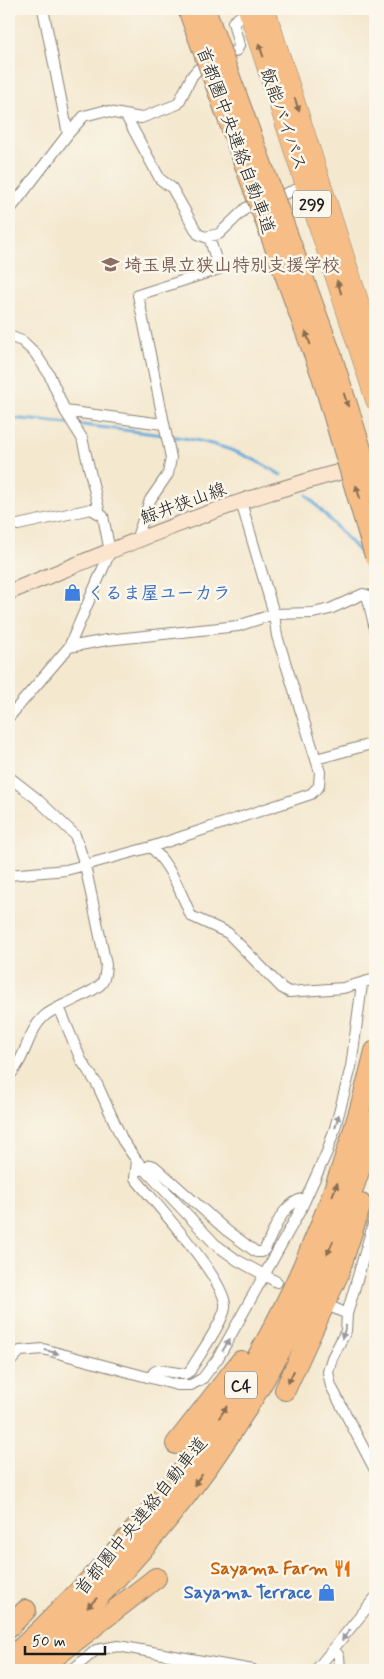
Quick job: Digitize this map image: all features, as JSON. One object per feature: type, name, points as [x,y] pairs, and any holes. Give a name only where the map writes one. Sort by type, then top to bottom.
[{"type":"highway","name":"首都圏中央連絡自動車道","points":[[188,9],[322,376],[375,556]]},
{"type":"highway","name":"首都圏中央連絡自動車道","points":[[205,9],[331,354],[375,493]]},
{"type":"highway","name":"飯能バイパス","points":[[248,9],[375,400]]},
{"type":"highway","name":"飯能バイパス","points":[[266,9],[375,350]]},
{"type":"highway","name":"首都圏中央連絡自動車道","points":[[9,1660],[59,1613],[97,1573],[160,1498],[199,1446],[244,1380],[297,1278],[324,1215],[354,1130],[375,1051]]},
{"type":"highway","name":"首都圏中央連絡自動車道","points":[[20,1670],[79,1617],[143,1548],[206,1470],[235,1428],[260,1389],[313,1286],[355,1184],[375,1120]]},
{"type":"highway","points":[[286,1390],[338,1275],[363,1200],[375,1152]]},
{"type":"highway","points":[[176,1444],[225,1383],[255,1340],[324,1215]]},
{"type":"highway","points":[[38,1670],[156,1578]]},
{"type":"highway","points":[[9,1627],[26,1610]]},
{"type":"main road","name":"鯨井狭山線","points":[[9,592],[136,540],[241,502],[340,472],[375,466]]},
{"type":"street","points":[[43,9],[68,134]]},
{"type":"street","points":[[9,211],[84,116],[103,111],[142,118],[178,104],[192,76],[198,69],[237,50],[239,45],[232,22],[248,9]]},
{"type":"street","points":[[126,116],[160,179],[172,188],[198,234],[209,237],[218,234],[246,208],[306,186]]},
{"type":"street","points":[[136,540],[144,514],[170,467],[171,458],[138,295],[220,269],[209,237]]},
{"type":"street","points":[[9,336],[22,341],[36,353],[49,374],[65,412],[86,446],[100,514],[106,526],[110,552],[69,647],[9,717]]},
{"type":"street","points":[[65,412],[165,432]]},
{"type":"street","points":[[9,875],[66,870],[151,847],[311,794],[319,786],[320,772],[277,636],[274,614],[241,502]]},
{"type":"street","points":[[18,525],[78,510],[91,509],[100,514]]},
{"type":"street","points":[[69,647],[108,640],[238,626],[274,614],[313,613],[330,610],[363,594],[367,595],[370,603],[375,629]]},
{"type":"street","points":[[316,759],[375,742]]},
{"type":"street","points":[[9,776],[36,798],[75,835],[85,865],[106,965],[102,984],[59,1006],[36,1025],[20,1063],[9,1076]]},
{"type":"street","points":[[151,847],[165,861],[175,878],[191,916],[228,933],[282,988],[289,992],[343,988],[375,979]]},
{"type":"street","points":[[9,1363],[20,1352],[43,1349],[177,1385],[191,1385],[203,1378],[234,1331],[306,1198],[327,1152],[349,1076],[362,984]]},
{"type":"street","points":[[59,1006],[81,1060],[97,1084],[123,1141],[140,1166],[215,1244],[263,1276],[277,1282]]},
{"type":"street","points":[[140,1166],[154,1166],[226,1230],[256,1252],[262,1252],[265,1249],[286,1208],[296,1200],[306,1198]]},
{"type":"street","points":[[140,1166],[135,1178],[208,1268],[226,1299],[224,1313],[190,1371],[185,1374],[158,1370],[154,1372],[151,1378]]},
{"type":"street","points":[[375,1218],[347,1314],[346,1331],[332,1358],[328,1372],[331,1386],[375,1470]]},
{"type":"street","points":[[334,1308],[347,1314]]},
{"type":"street","points":[[316,1670],[375,1598]]},
{"type":"street","points":[[72,1670],[96,1650],[118,1646],[253,1670]]},
{"type":"street","points":[[334,1650],[339,1656],[340,1670]]},
{"type":"waterway","points":[[9,418],[69,423]]},
{"type":"waterway","points":[[75,424],[163,435]]},
{"type":"waterway","points":[[169,436],[213,444],[241,454],[281,475]]},
{"type":"waterway","points":[[307,495],[363,556],[375,605]]},
{"type":"place","name":"埼玉県立狭山特別支援学校","points":[[110,265]]},
{"type":"place","name":"くるま屋ユーカラ","points":[[73,593]]},
{"type":"place","name":"Sayama Farm","points":[[342,1568]]},
{"type":"place","name":"Sayama Terrace","points":[[326,1592]]}]
